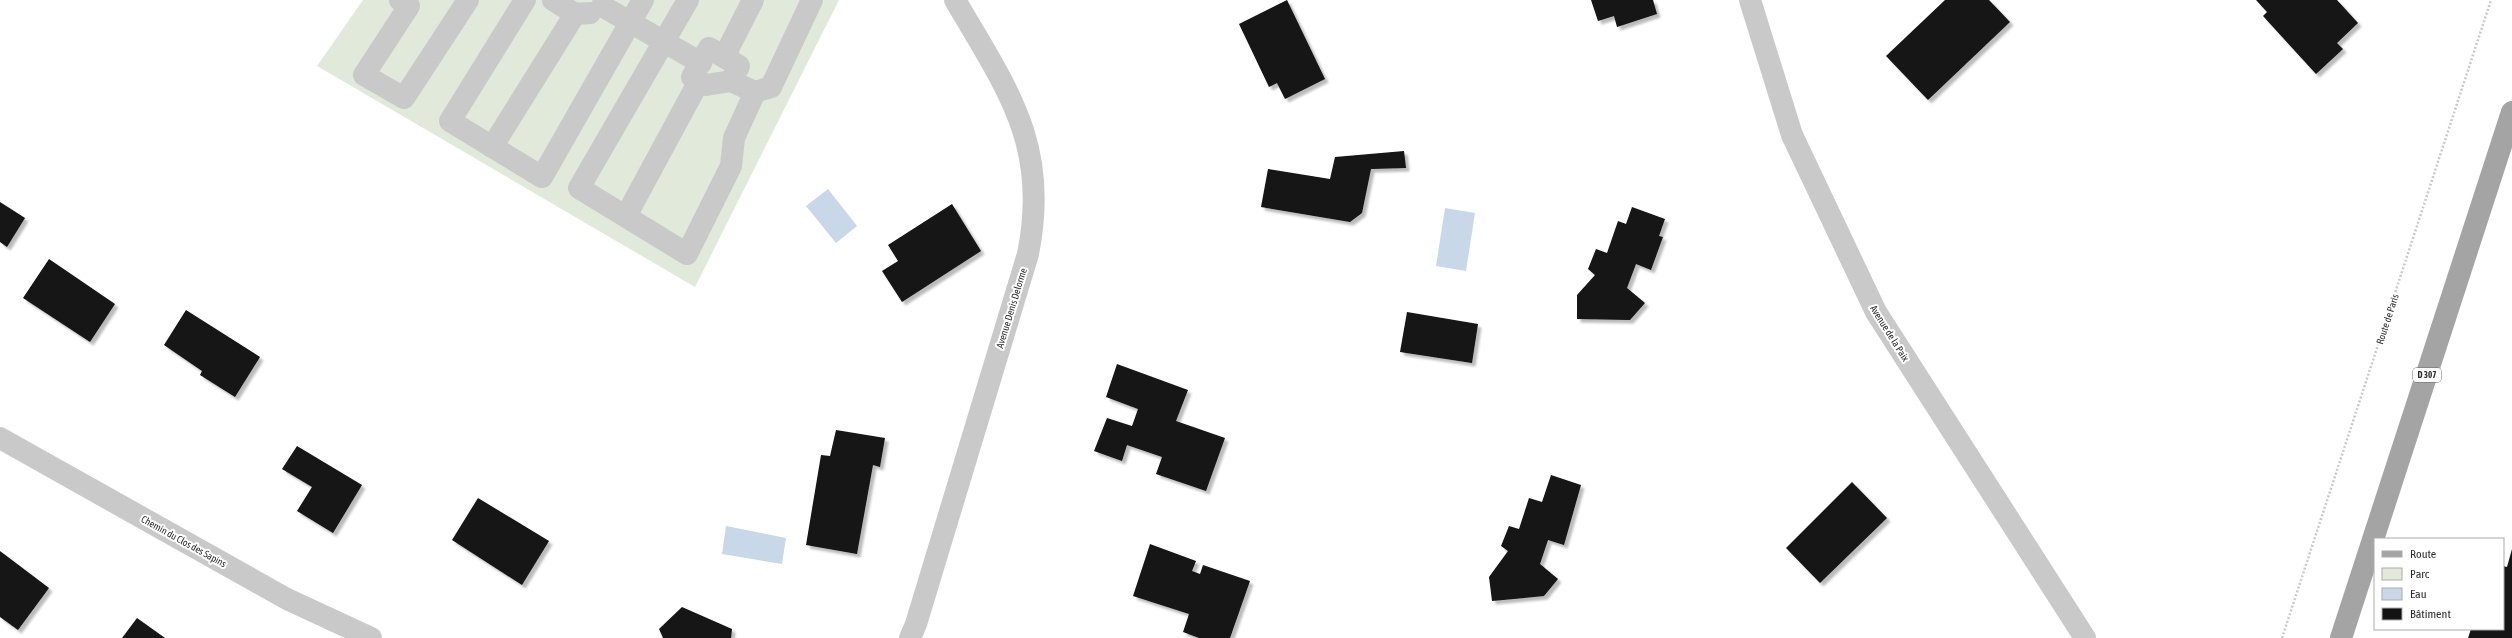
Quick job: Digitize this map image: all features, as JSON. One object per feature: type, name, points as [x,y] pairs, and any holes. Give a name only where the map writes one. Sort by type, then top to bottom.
[{"type":"main road","name":"D 307","points":[[2341,638],[2512,112]]},
{"type":"street","points":[[407,2],[364,75],[404,98],[468,0]]},
{"type":"street","points":[[525,0],[450,121],[542,177],[642,0]]},
{"type":"street","points":[[553,0],[575,14],[599,12],[604,3],[630,22],[664,41],[700,72],[706,85],[731,81],[755,92],[771,88],[812,0]]},
{"type":"street","points":[[688,0],[579,188],[687,254],[731,166],[734,138],[755,92]]},
{"type":"street","points":[[724,57],[753,0]]},
{"type":"street","name":"Avenue Denis Delorme","points":[[914,633],[1028,254],[1035,204],[1028,142],[1016,109],[955,0]]},
{"type":"street","name":"Avenue de la Paix","points":[[1750,0],[1792,135],[1876,312],[2085,638]]},
{"type":"street","points":[[492,147],[575,14]]},
{"type":"street","points":[[626,216],[700,72],[709,48],[739,66],[731,81]]},
{"type":"street","name":"Chemin du Clos des Sapins","points":[[0,438],[287,599],[371,638]]},
{"type":"path","name":"Route de Paris","points":[[2282,638],[2491,0]]},
{"type":"green space","points":[[363,0],[839,0],[695,287],[317,66]]},
{"type":"water","points":[[828,189],[857,226],[836,243],[806,206]]},
{"type":"water","points":[[1445,208],[1475,213],[1466,271],[1436,266]]},
{"type":"water","points":[[726,526],[786,538],[782,564],[722,554]]},
{"type":"building","points":[[1287,0],[1325,79],[1285,99],[1277,83],[1269,87],[1239,24]]},
{"type":"building","points":[[1591,0],[1653,0],[1657,14],[1617,27],[1614,16],[1598,21]]},
{"type":"building","points":[[1945,0],[1989,0],[2010,22],[1928,100],[1886,56]]},
{"type":"building","points":[[2256,0],[2337,0],[2358,23],[2337,43],[2343,49],[2316,74],[2263,16],[2267,12]]},
{"type":"building","points":[[1404,151],[1406,168],[1371,169],[1362,213],[1350,222],[1261,207],[1268,169],[1330,179],[1335,157]]},
{"type":"building","points":[[0,202],[25,218],[7,247],[0,242]]},
{"type":"building","points":[[952,204],[981,251],[902,302],[882,271],[898,261],[888,245]]},
{"type":"building","points":[[1632,207],[1665,219],[1659,236],[1663,237],[1651,270],[1636,264],[1627,288],[1645,303],[1630,320],[1577,319],[1577,295],[1595,275],[1588,269],[1596,249],[1607,253],[1618,221],[1626,224]]},
{"type":"building","points":[[49,259],[115,304],[90,342],[23,298]]},
{"type":"building","points":[[186,310],[260,357],[235,397],[200,375],[202,371],[164,345]]},
{"type":"building","points":[[1407,312],[1478,324],[1472,363],[1400,352]]},
{"type":"building","points":[[1117,364],[1188,390],[1176,421],[1225,438],[1206,491],[1156,474],[1162,457],[1127,445],[1122,461],[1094,451],[1107,418],[1132,426],[1138,409],[1106,397]]},
{"type":"building","points":[[836,430],[885,438],[880,467],[873,465],[857,554],[806,545],[821,455],[830,456]]},
{"type":"building","points":[[297,446],[362,485],[333,533],[297,511],[312,487],[282,469]]},
{"type":"building","points":[[1551,475],[1581,485],[1564,545],[1548,540],[1540,564],[1558,579],[1544,596],[1492,601],[1489,577],[1508,551],[1501,546],[1509,526],[1519,529],[1529,498],[1542,502]]},
{"type":"building","points":[[1852,482],[1887,518],[1820,583],[1786,548]]},
{"type":"building","points":[[478,498],[549,541],[522,585],[452,540]]},
{"type":"building","points":[[1150,544],[1196,561],[1192,571],[1200,574],[1203,565],[1250,581],[1230,638],[1199,638],[1183,632],[1189,614],[1133,596]]},
{"type":"building","points":[[2512,549],[2512,638],[2468,638],[2471,630],[2504,630],[2504,566],[2507,567]]},
{"type":"building","points":[[0,551],[49,588],[18,630],[0,617]]},
{"type":"building","points":[[682,607],[732,629],[731,638],[663,638],[659,629]]},
{"type":"building","points":[[137,618],[165,638],[122,638]]}]
